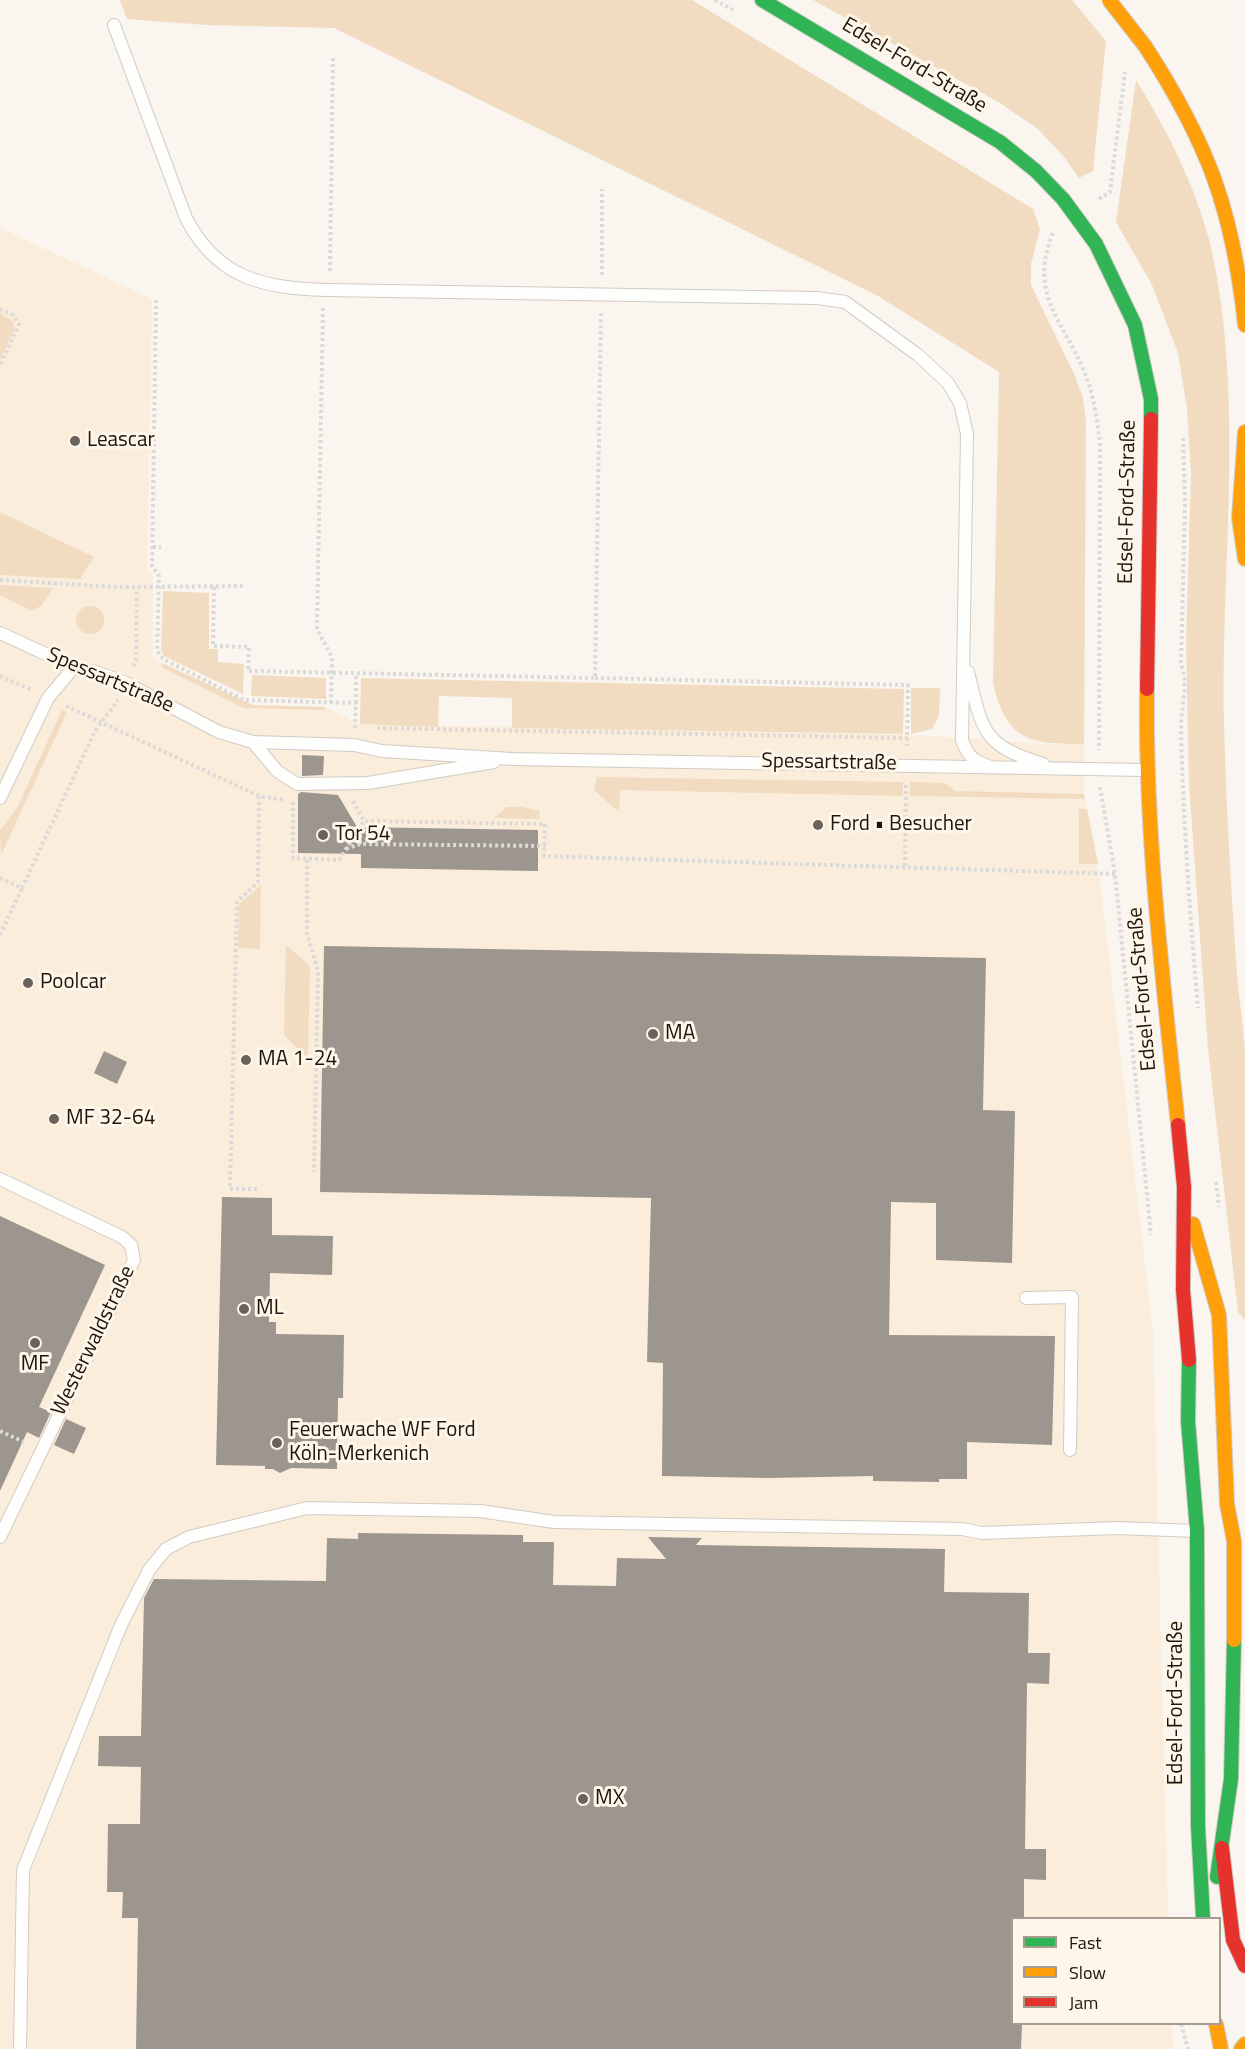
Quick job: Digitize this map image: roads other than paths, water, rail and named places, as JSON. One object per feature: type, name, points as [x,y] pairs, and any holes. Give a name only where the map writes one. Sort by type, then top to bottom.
[{"type":"main road","name":"Edsel-Ford-Straße","points":[[762,0],[1000,142],[1036,171],[1075,214],[1096,244],[1135,325],[1151,399],[1146,770],[1159,944],[1184,1187],[1183,1290],[1189,1352],[1188,1421],[1197,1531],[1198,1826],[1203,1917]]},
{"type":"main road","points":[[1109,0],[1145,46],[1174,90],[1206,154],[1226,207],[1239,265],[1245,325]]},
{"type":"main road","points":[[1245,432],[1239,518],[1245,559]]},
{"type":"main road","name":"Edsel-Ford-Straße","points":[[1184,1187],[1213,1288],[1232,1429],[1227,1504],[1234,1541],[1234,1735],[1222,1848],[1210,1917]]},
{"type":"main road","points":[[1222,1349],[1234,1381]]},
{"type":"main road","name":"Edsel-Ford-Straße","points":[[1189,1352],[1205,1407],[1232,1429]]},
{"type":"main road","name":"Edsel-Ford-Straße","points":[[1194,1488],[1200,1464],[1209,1449],[1232,1429]]},
{"type":"main road","name":"Edsel-Ford-Straße","points":[[1234,1541],[1242,1509]]},
{"type":"main road","points":[[1222,1848],[1233,1940],[1245,1966]]},
{"type":"main road","points":[[1216,2025],[1221,2049]]},
{"type":"main road","points":[[1241,2049],[1245,2044]]},
{"type":"lane","points":[[114,25],[195,237],[217,260],[232,271],[255,282],[287,288],[327,290],[817,298],[845,302],[886,330],[948,383],[960,403],[967,434],[962,740],[967,754],[976,762],[991,767]]},
{"type":"lane","name":"Spessartstraße","points":[[0,633],[74,667],[126,683],[219,732],[254,742],[354,745],[382,751],[512,759],[907,764],[1146,770]]},
{"type":"lane","points":[[964,654],[981,720],[990,738],[1009,753],[1057,768]]},
{"type":"lane","points":[[0,798],[48,698],[74,667]]},
{"type":"lane","points":[[254,742],[277,771],[297,784],[368,783],[512,759]]},
{"type":"lane","name":"Westerwaldstraße","points":[[0,1179],[122,1237],[131,1245],[134,1260],[0,1537]]},
{"type":"lane","points":[[1026,1298],[1072,1297],[1070,1450]]},
{"type":"lane","points":[[20,2049],[23,1870],[121,1625],[149,1570],[166,1549],[189,1537],[306,1508],[480,1511],[554,1522],[962,1529],[981,1533],[1117,1528],[1197,1531]]},
{"type":"place","name":"Leascar","points":[[75,441]]},
{"type":"place","name":"Ford • Besucher","points":[[818,825]]},
{"type":"place","name":"Tor 54","points":[[323,835]]},
{"type":"place","name":"Poolcar","points":[[28,983]]},
{"type":"place","name":"MA","points":[[653,1034]]},
{"type":"place","name":"MA 1-24","points":[[246,1060]]},
{"type":"place","name":"MF 32-64","points":[[54,1119]]},
{"type":"place","name":"ML","points":[[244,1309]]},
{"type":"place","name":"MF","points":[[35,1343]]},
{"type":"place","name":"Feuerwache WF Ford Köln-Merkenich","points":[[277,1443]]},
{"type":"place","name":"MX","points":[[583,1799]]}]
